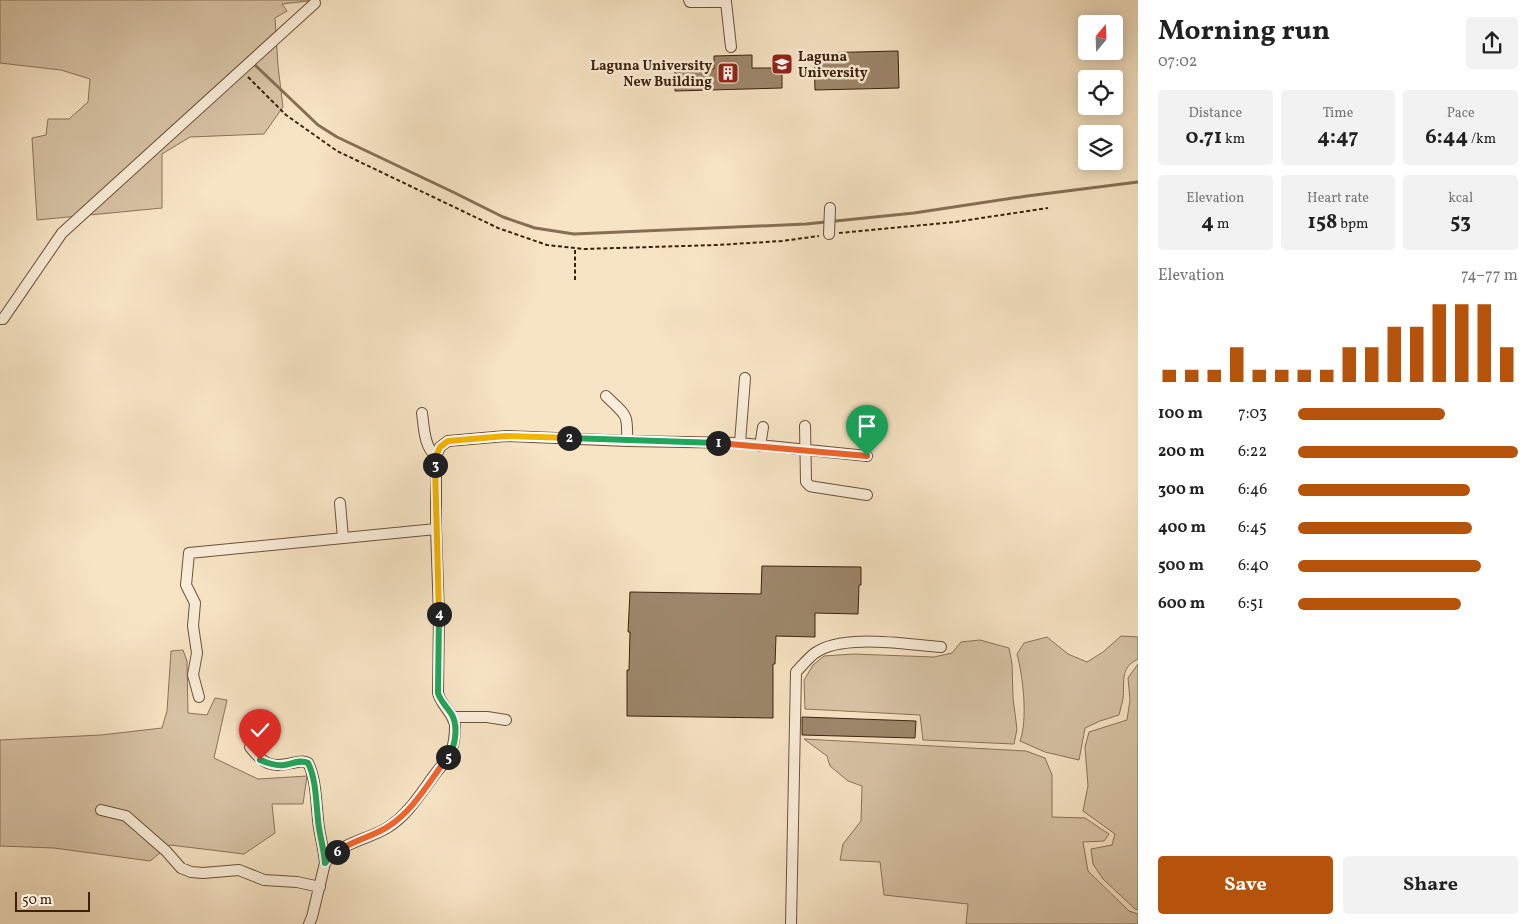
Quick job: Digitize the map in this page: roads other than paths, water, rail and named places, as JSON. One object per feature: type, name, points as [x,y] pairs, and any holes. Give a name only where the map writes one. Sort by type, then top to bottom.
[{"type":"street","points":[[689,0],[690,2],[726,2],[731,47]]},
{"type":"street","points":[[1,320],[62,233],[315,3]]},
{"type":"street","points":[[740,443],[745,378]]},
{"type":"street","points":[[606,396],[626,416],[628,421],[627,441]]},
{"type":"street","points":[[422,413],[426,440],[432,453],[436,456]]},
{"type":"street","points":[[805,426],[806,482],[810,486],[867,495]]},
{"type":"street","points":[[760,446],[763,427]]},
{"type":"street","points":[[325,863],[344,847],[370,837],[400,819],[450,754],[455,726],[453,717],[440,700],[438,693],[440,615],[436,529],[436,456],[440,447],[448,441],[506,436],[740,443],[867,456]]},
{"type":"street","points":[[340,503],[343,538]]},
{"type":"street","points":[[199,697],[193,675],[197,653],[193,626],[195,603],[186,585],[187,557],[189,553],[436,529]]},
{"type":"street","points":[[791,924],[796,672],[816,652],[838,644],[858,641],[941,647]]},
{"type":"street","points":[[453,717],[487,717],[506,720]]},
{"type":"street","points":[[250,747],[260,760],[266,763],[284,765],[304,761],[308,763],[316,794],[319,830],[324,847],[325,863],[309,924]]},
{"type":"street","points":[[101,810],[126,816],[166,851],[180,868],[191,872],[239,870],[264,880],[296,882],[320,887]]},
{"type":"waterway","points":[[255,65],[318,125],[337,137],[503,217],[535,228],[574,234],[806,224],[914,213],[1138,182]]},
{"type":"place","name":"Laguna University","points":[[782,64]]},
{"type":"place","name":"Laguna University New Building","points":[[728,73]]}]
